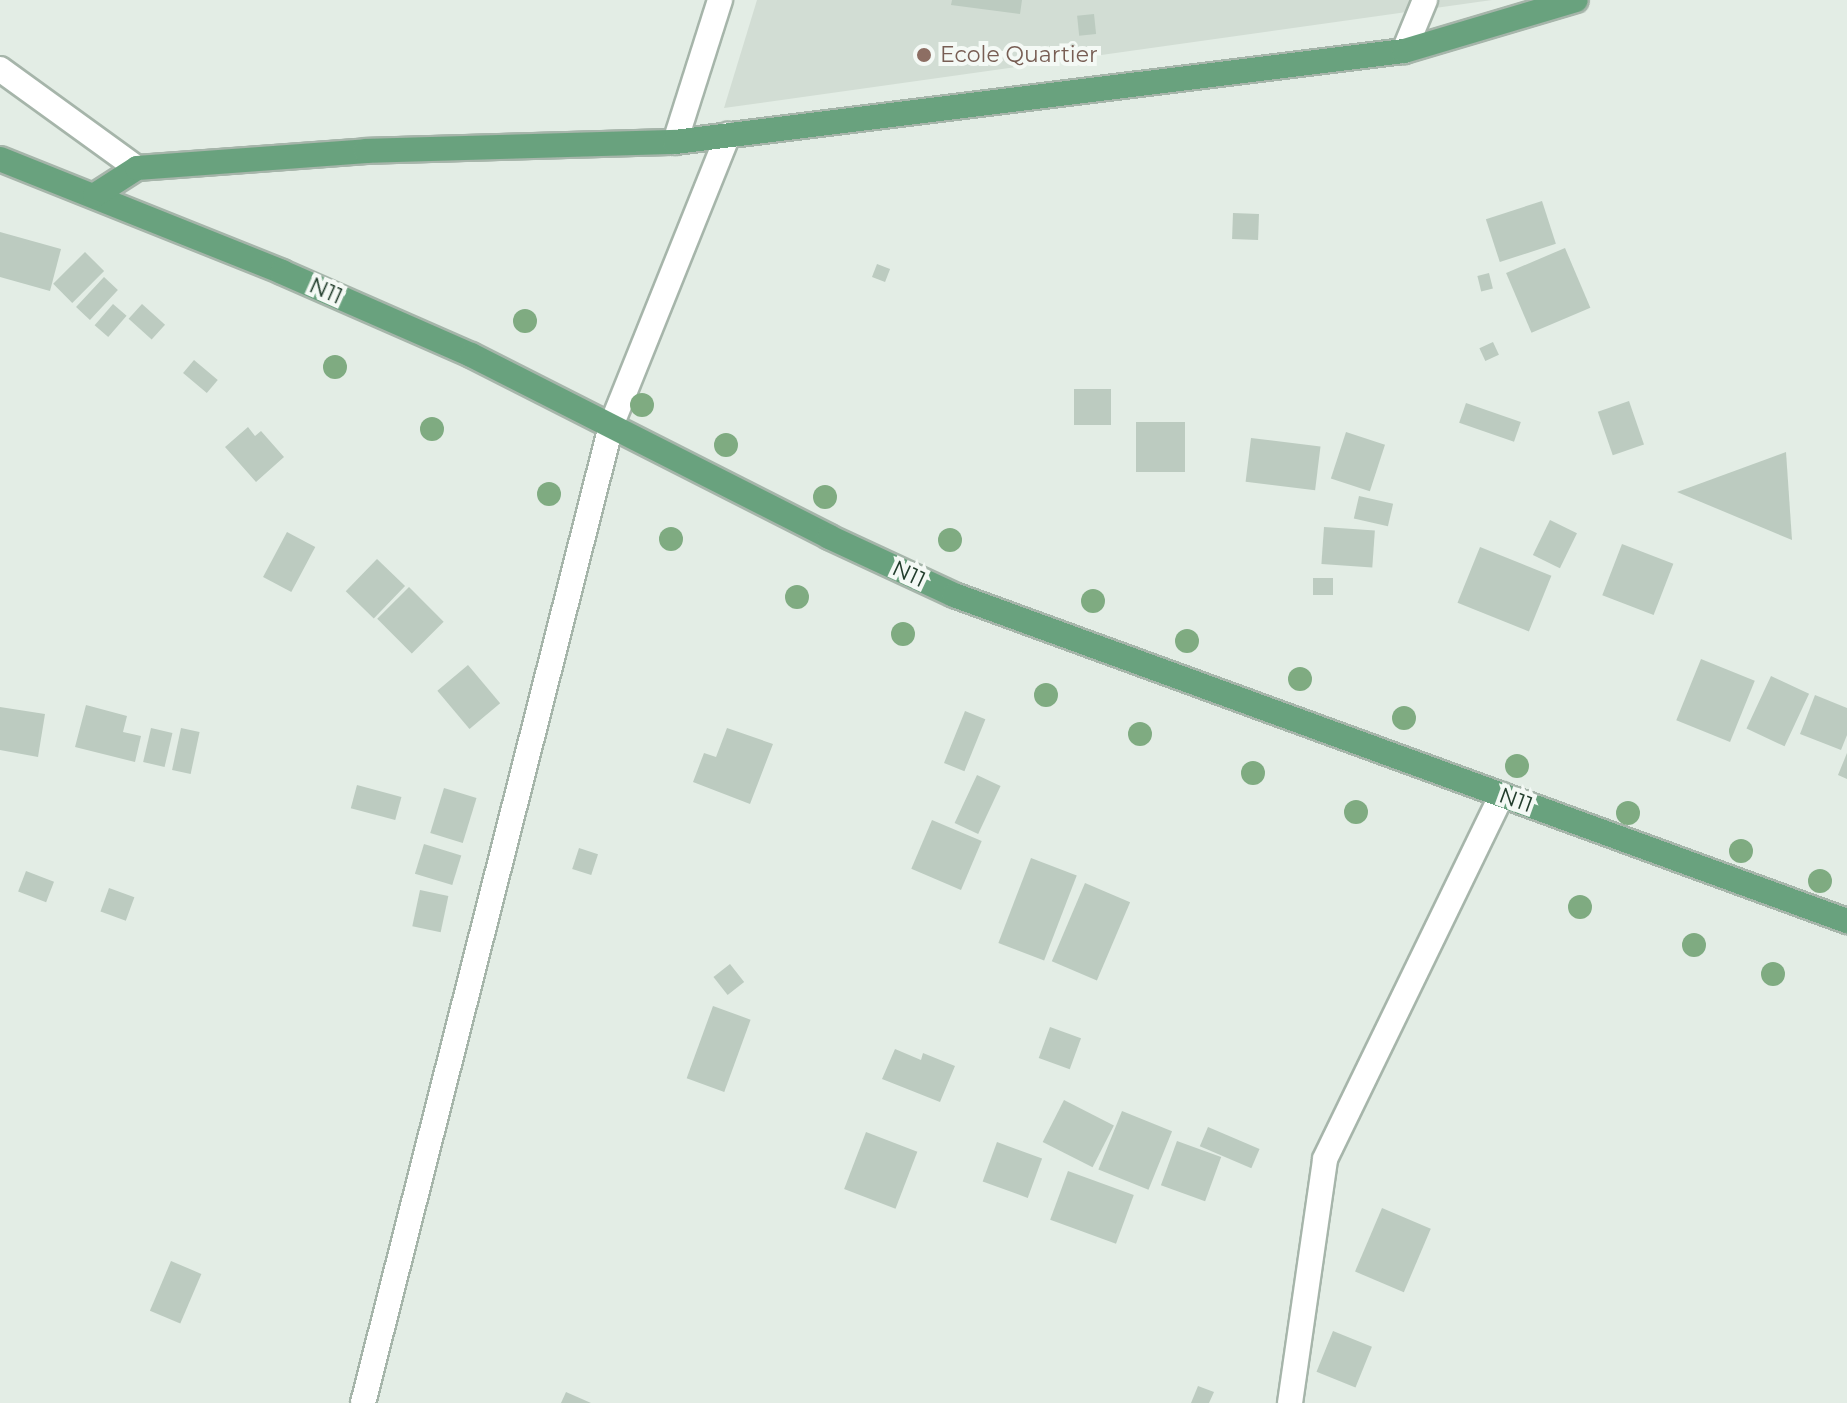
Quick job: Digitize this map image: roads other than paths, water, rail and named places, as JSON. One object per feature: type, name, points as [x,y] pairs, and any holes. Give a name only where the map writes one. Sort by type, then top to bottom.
[{"type":"main road","points":[[95,195],[137,168],[366,151],[675,142],[1404,51],[1576,0]]},
{"type":"main road","name":"N11","points":[[0,159],[282,272],[471,355],[829,537],[954,595],[1847,921]]},
{"type":"street","points":[[675,142],[720,0]]},
{"type":"street","points":[[1404,51],[1425,0]]},
{"type":"street","points":[[0,69],[137,168]]},
{"type":"street","points":[[363,1403],[611,426],[728,135]]},
{"type":"street","points":[[1290,1403],[1325,1159],[1502,795]]},
{"type":"place","name":"Ecole Quartier","points":[[924,55]]}]
